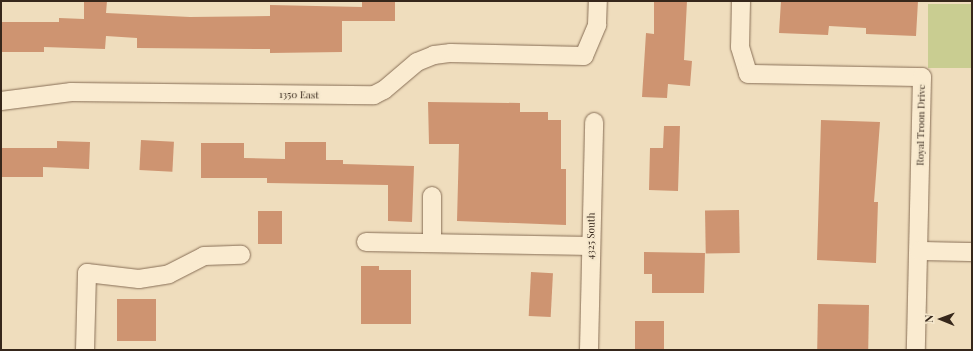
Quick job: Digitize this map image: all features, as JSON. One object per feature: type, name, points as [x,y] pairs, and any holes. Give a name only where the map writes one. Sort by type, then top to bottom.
[{"type":"street","name":"1350 East","points":[[1,101],[71,92],[122,91],[361,96],[374,95],[384,90],[417,62],[434,55],[450,53],[584,56],[597,25],[598,1]]},
{"type":"street","name":"Royal Troon Drive","points":[[741,1],[740,47],[748,74],[922,77],[916,350]]},
{"type":"street","name":"4325 South","points":[[589,350],[594,122]]},
{"type":"street","points":[[432,196],[432,243]]},
{"type":"street","points":[[366,242],[591,246]]},
{"type":"street","points":[[919,251],[972,252]]},
{"type":"street","points":[[85,350],[87,273],[139,279],[169,274],[204,256],[241,255]]},
{"type":"green space","points":[[928,4],[972,4],[972,68],[928,68]]},
{"type":"building","points":[[84,1],[107,1],[106,13],[190,17],[270,16],[270,5],[362,7],[362,1],[395,1],[395,21],[342,21],[342,52],[270,53],[270,49],[137,48],[137,38],[106,36],[105,49],[44,47],[44,52],[1,52],[1,22],[59,22],[59,18],[84,19]]},
{"type":"building","points":[[654,1],[687,1],[684,60],[692,61],[690,86],[668,84],[667,98],[642,97],[646,33],[654,34]]},
{"type":"building","points":[[781,1],[918,1],[916,36],[866,34],[866,28],[829,26],[828,35],[779,33]]},
{"type":"building","points":[[428,102],[520,103],[520,112],[548,112],[548,120],[561,120],[561,169],[566,169],[566,225],[457,221],[459,144],[429,144]]},
{"type":"building","points":[[821,120],[880,122],[874,202],[878,202],[876,263],[817,260]]},
{"type":"building","points":[[664,126],[680,126],[678,191],[649,190],[650,148],[663,148]]},
{"type":"building","points":[[141,140],[174,142],[172,172],[139,170]]},
{"type":"building","points":[[57,141],[90,142],[89,169],[43,167],[43,177],[1,177],[1,148],[57,148]]},
{"type":"building","points":[[285,142],[326,142],[326,160],[343,160],[343,164],[414,166],[412,222],[388,221],[388,185],[267,183],[267,178],[201,178],[201,143],[244,143],[244,158],[285,159]]},
{"type":"building","points":[[739,210],[740,253],[706,254],[705,211]]},
{"type":"building","points":[[258,211],[282,211],[282,244],[258,244]]},
{"type":"building","points":[[644,252],[705,253],[704,293],[652,293],[652,274],[644,274]]},
{"type":"building","points":[[361,266],[379,266],[379,270],[411,270],[411,324],[361,324]]},
{"type":"building","points":[[531,272],[553,273],[551,317],[529,316]]},
{"type":"building","points":[[117,299],[156,299],[156,341],[117,341]]},
{"type":"building","points":[[818,304],[869,305],[868,350],[817,350]]},
{"type":"building","points":[[635,321],[664,321],[664,350],[635,350]]}]
